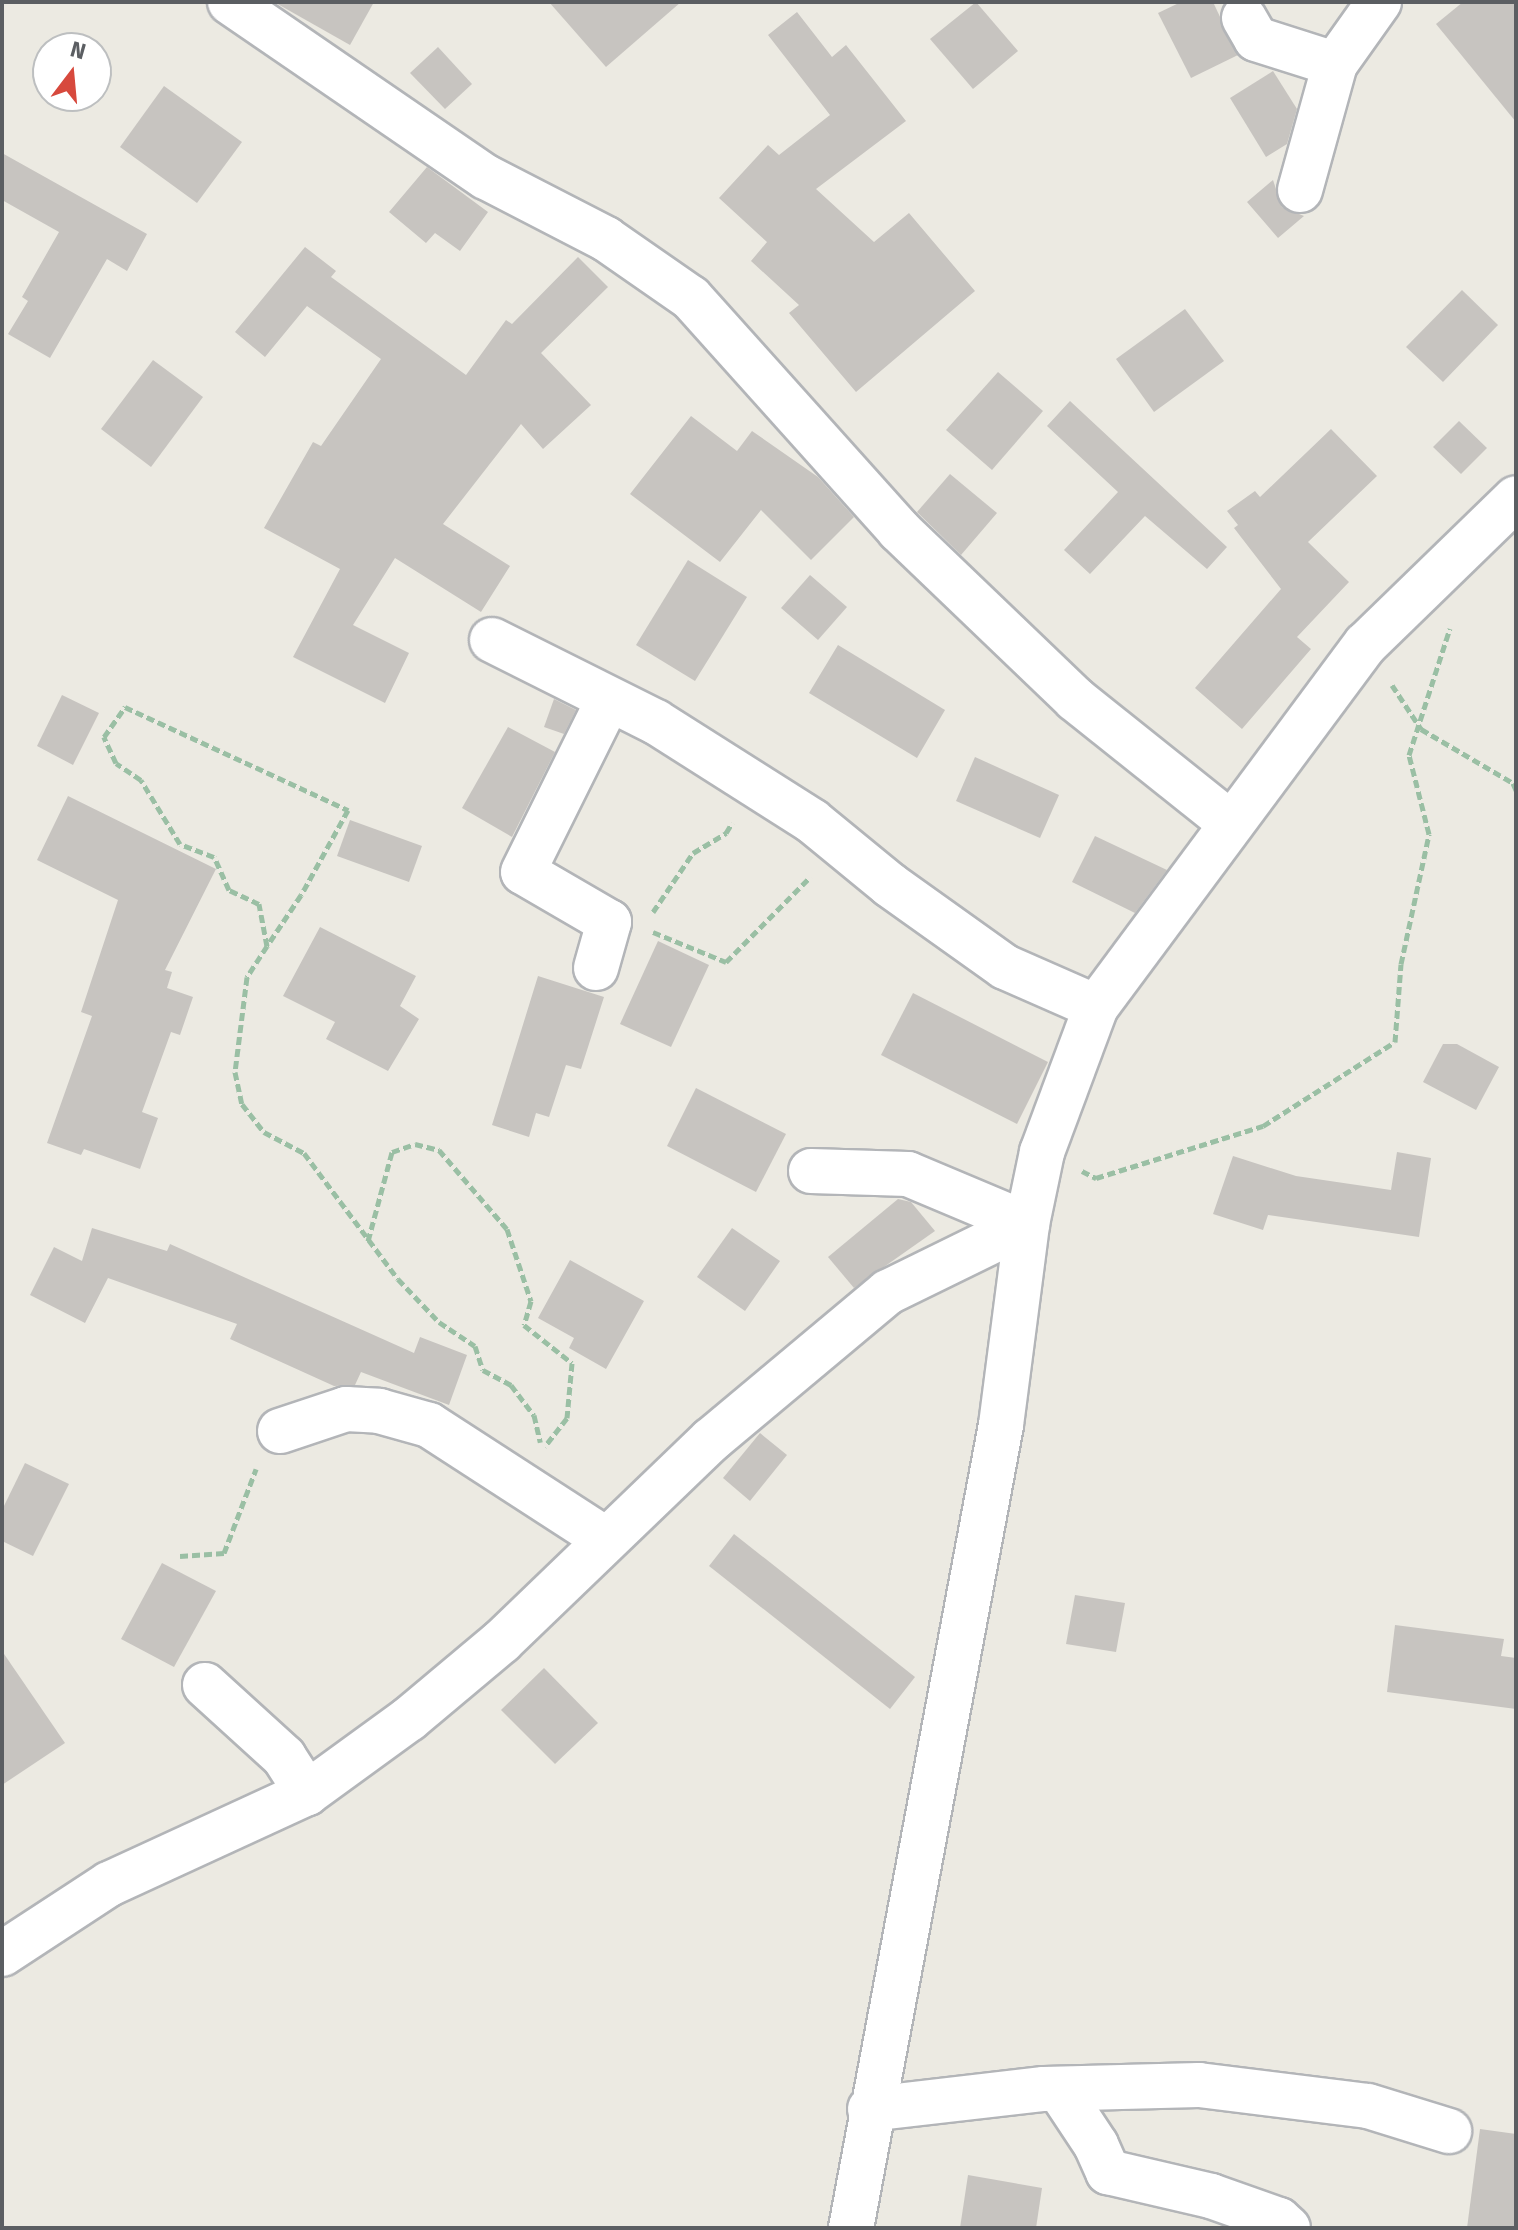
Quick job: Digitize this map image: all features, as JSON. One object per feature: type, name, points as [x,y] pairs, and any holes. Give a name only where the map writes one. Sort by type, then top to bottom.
[{"type":"street","points":[[1300,190],[1335,64],[1379,2]]},
{"type":"street","points":[[248,8],[486,177],[606,239],[691,298],[899,530],[1075,699],[1229,822]]},
{"type":"street","points":[[1244,18],[1256,39],[1335,64]]},
{"type":"street","points":[[851,2228],[870,2109],[1001,1425],[1027,1224],[1042,1152],[1096,1007],[1229,822],[1366,644],[1516,498]]},
{"type":"street","points":[[492,640],[656,722],[755,784],[1005,967],[1096,1007]]},
{"type":"street","points":[[596,968],[609,922],[523,872],[609,699]]},
{"type":"street","points":[[811,1171],[908,1174],[1027,1224]]},
{"type":"street","points":[[2,1954],[109,1884],[307,1793],[409,1719],[502,1641],[604,1538],[888,1292],[1027,1224]]},
{"type":"street","points":[[280,1431],[346,1409],[379,1411],[429,1425],[604,1538]]},
{"type":"street","points":[[205,1685],[284,1757],[307,1793]]},
{"type":"street","points":[[870,2109],[1059,2089],[1199,2085],[1368,2106],[1449,2131]]},
{"type":"street","points":[[1059,2089],[1096,2145],[1108,2172],[1211,2196],[1288,2228]]},
{"type":"path","points":[[1042,1152],[1096,1178],[1111,1174],[1263,1126],[1395,1042],[1401,964],[1429,834],[1409,755],[1421,729],[1454,614]]},
{"type":"path","points":[[1366,644],[1421,729],[1513,783],[1516,790]]},
{"type":"path","points":[[267,946],[259,904],[229,890],[214,857],[180,844],[141,780],[116,763],[104,737],[125,707],[348,810],[267,946],[247,977],[235,1072],[242,1104],[264,1132],[304,1153],[368,1241],[439,1322],[475,1346],[483,1370],[511,1385],[534,1415],[543,1458]]},
{"type":"path","points":[[650,917],[693,853],[726,833],[755,784]]},
{"type":"path","points":[[646,930],[726,962],[818,869],[853,855]]},
{"type":"path","points":[[368,1241],[392,1152],[415,1144],[439,1150],[507,1229],[531,1301],[524,1325],[572,1363],[567,1418],[541,1451]]},
{"type":"path","points":[[180,1556],[224,1553],[258,1461],[280,1431]]},
{"type":"building","points":[[274,2],[374,2],[350,45]]},
{"type":"building","points":[[549,2],[681,2],[606,67]]},
{"type":"building","points":[[976,2],[1018,51],[973,89],[930,39]]},
{"type":"building","points":[[1181,2],[1213,2],[1238,55],[1191,78],[1158,13]]},
{"type":"building","points":[[1463,2],[1516,2],[1516,122],[1436,24]]},
{"type":"building","points":[[797,12],[832,57],[846,45],[906,121],[816,189],[874,242],[909,213],[975,291],[856,392],[789,313],[799,305],[751,261],[767,242],[719,198],[768,145],[779,155],[830,115],[768,35]]},
{"type":"building","points":[[438,47],[472,84],[445,109],[410,73]]},
{"type":"building","points":[[1273,71],[1297,109],[1287,144],[1266,157],[1230,98]]},
{"type":"building","points":[[164,86],[242,142],[197,203],[120,147]]},
{"type":"building","points":[[2,153],[147,234],[127,271],[107,259],[50,358],[8,334],[28,301],[22,297],[59,232],[2,200]]},
{"type":"building","points":[[427,167],[488,212],[460,251],[435,233],[426,243],[389,212]]},
{"type":"building","points":[[1273,180],[1282,207],[1304,216],[1278,238],[1247,202]]},
{"type":"building","points":[[305,247],[336,271],[331,277],[466,375],[506,320],[512,324],[578,257],[608,287],[541,353],[591,405],[543,449],[521,424],[443,524],[510,566],[481,612],[395,558],[353,625],[409,653],[385,703],[293,657],[340,569],[264,528],[313,442],[321,446],[381,359],[307,306],[265,357],[235,332]]},
{"type":"building","points":[[1462,290],[1498,325],[1443,382],[1406,347]]},
{"type":"building","points":[[1185,309],[1224,361],[1154,412],[1116,359]]},
{"type":"building","points":[[153,360],[203,397],[151,467],[101,429]]},
{"type":"building","points":[[998,372],[1043,411],[992,470],[946,430]]},
{"type":"building","points":[[1070,401],[1227,547],[1207,569],[1145,516],[1090,574],[1064,550],[1118,492],[1047,426]]},
{"type":"building","points":[[691,416],[737,451],[752,431],[818,477],[854,517],[811,560],[761,510],[720,562],[630,494]]},
{"type":"building","points":[[1459,421],[1487,448],[1461,474],[1433,447]]},
{"type":"building","points":[[1331,429],[1377,476],[1308,542],[1349,582],[1297,637],[1311,649],[1242,729],[1195,688],[1281,589],[1234,528],[1238,525],[1227,511],[1255,491],[1260,497]]},
{"type":"building","points":[[950,474],[997,513],[961,555],[917,512]]},
{"type":"building","points":[[688,560],[747,597],[695,681],[636,645]]},
{"type":"building","points":[[810,575],[847,607],[818,640],[781,608]]},
{"type":"building","points":[[838,645],[945,710],[917,758],[809,693]]},
{"type":"building","points":[[62,695],[99,713],[73,765],[37,746]]},
{"type":"building","points":[[554,699],[576,710],[564,734],[544,727]]},
{"type":"building","points":[[508,727],[555,752],[512,837],[462,808]]},
{"type":"building","points":[[975,757],[1059,795],[1040,838],[956,801]]},
{"type":"building","points":[[68,796],[216,869],[165,970],[172,972],[167,988],[193,997],[180,1035],[171,1032],[142,1112],[158,1118],[140,1169],[84,1149],[81,1155],[47,1143],[92,1016],[81,1012],[118,900],[37,860]]},
{"type":"building","points":[[350,820],[422,846],[409,882],[337,856]]},
{"type":"building","points":[[1095,836],[1167,870],[1135,913],[1072,882]]},
{"type":"building","points":[[320,927],[416,976],[400,1006],[419,1019],[388,1071],[326,1039],[335,1022],[283,996]]},
{"type":"building","points":[[658,941],[709,965],[671,1047],[620,1024]]},
{"type":"building","points":[[538,976],[604,997],[581,1069],[566,1065],[549,1117],[536,1113],[529,1137],[492,1125]]},
{"type":"building","points":[[913,993],[1048,1062],[1017,1124],[881,1055]]},
{"type":"building","points":[[1443,1044],[1457,1044],[1499,1067],[1476,1110],[1423,1082]]},
{"type":"building","points":[[696,1088],[786,1134],[756,1192],[667,1146]]},
{"type":"building","points":[[1397,1152],[1431,1158],[1419,1237],[1268,1215],[1263,1230],[1213,1214],[1233,1156],[1296,1176],[1391,1190]]},
{"type":"building","points":[[898,1199],[911,1202],[935,1231],[854,1288],[828,1257]]},
{"type":"building","points":[[92,1228],[167,1251],[170,1244],[414,1353],[420,1337],[467,1355],[449,1405],[361,1372],[355,1385],[334,1386],[230,1339],[237,1324],[108,1278],[85,1323],[30,1295],[54,1247],[82,1261]]},
{"type":"building","points":[[732,1228],[780,1261],[745,1311],[697,1277]]},
{"type":"building","points":[[570,1260],[644,1301],[606,1369],[569,1348],[574,1338],[538,1318]]},
{"type":"building","points":[[760,1433],[787,1455],[750,1501],[723,1478]]},
{"type":"building","points":[[25,1463],[69,1484],[33,1556],[2,1541],[2,1510]]},
{"type":"building","points":[[734,1534],[915,1677],[890,1709],[709,1566]]},
{"type":"building","points":[[162,1563],[216,1591],[174,1667],[121,1639]]},
{"type":"building","points":[[1075,1595],[1125,1603],[1116,1652],[1066,1644]]},
{"type":"building","points":[[1395,1625],[1504,1639],[1501,1656],[1516,1658],[1516,1709],[1387,1692]]},
{"type":"building","points":[[2,1651],[65,1743],[2,1785]]},
{"type":"building","points":[[544,1668],[598,1723],[555,1764],[501,1710]]},
{"type":"building","points":[[1480,2129],[1516,2134],[1516,2228],[1467,2228]]},
{"type":"building","points":[[968,2175],[1042,2188],[1036,2228],[960,2228]]}]
